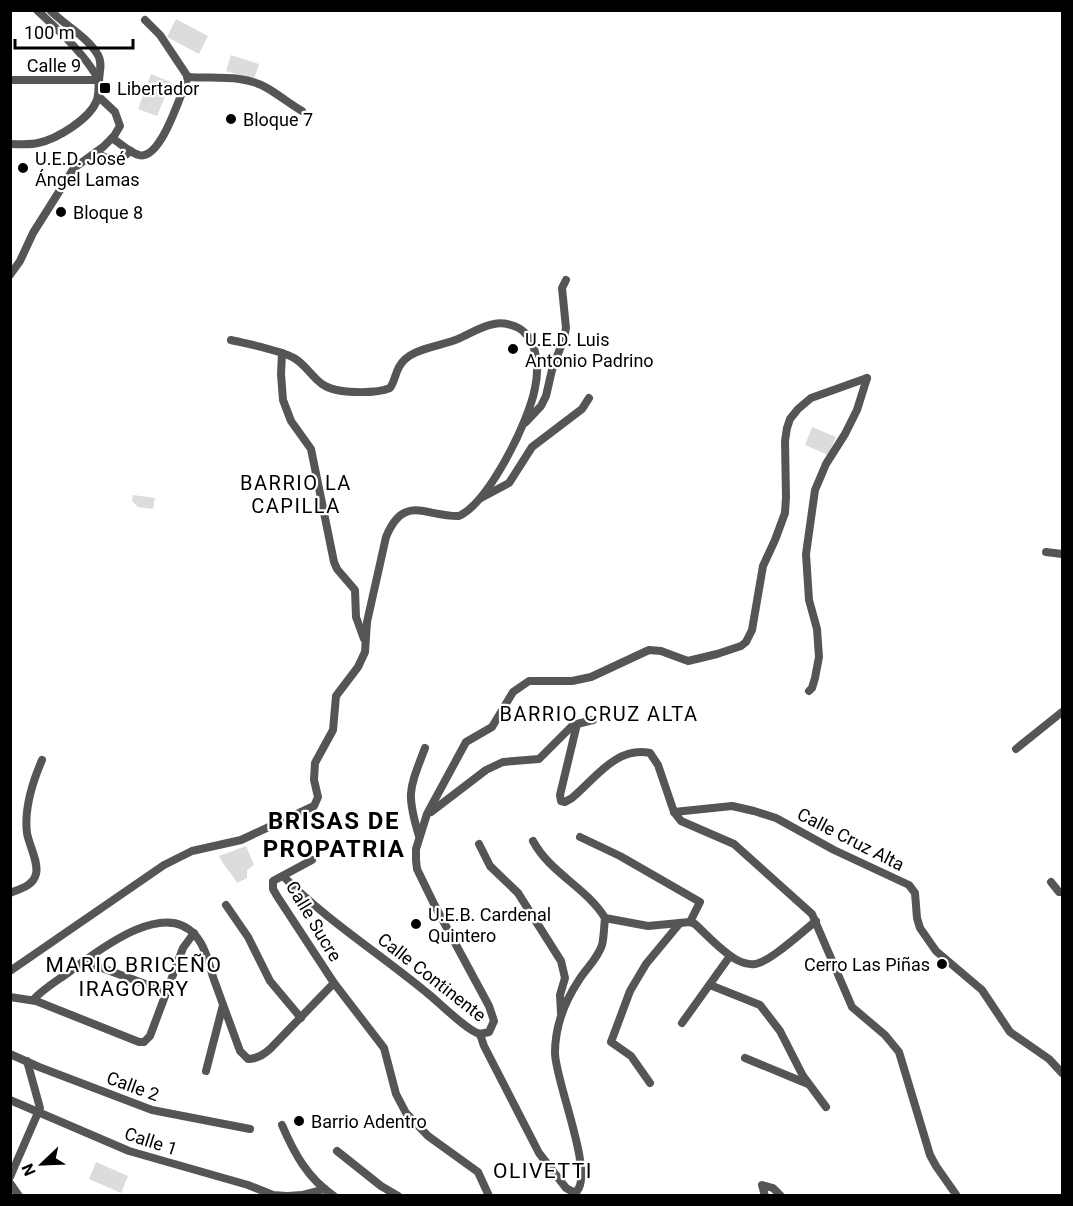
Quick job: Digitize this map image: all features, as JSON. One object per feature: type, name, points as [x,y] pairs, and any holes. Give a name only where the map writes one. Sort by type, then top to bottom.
[{"type":"street","points":[[37,10],[67,38],[90,64],[99,80]]},
{"type":"street","points":[[10,144],[35,144],[58,135],[91,111],[98,96],[101,64],[95,51],[50,10]]},
{"type":"street","points":[[145,20],[160,35],[188,76]]},
{"type":"street","points":[[188,76],[254,82],[266,87],[302,111]]},
{"type":"street","points":[[112,138],[138,155],[147,156],[153,152],[163,138],[188,76]]},
{"type":"street","name":"Calle 9","points":[[10,80],[99,80]]},
{"type":"street","points":[[10,275],[20,261],[33,233],[74,168],[112,138],[120,126],[120,121],[110,105],[98,96]]},
{"type":"street","points":[[96,152],[114,160],[131,151]]},
{"type":"street","points":[[523,425],[546,396],[552,370],[564,338],[566,328],[562,288],[566,280]]},
{"type":"street","points":[[10,971],[164,865],[192,851],[241,840],[314,806],[318,798],[314,780],[315,763],[333,730],[336,696],[362,661],[366,644],[367,622],[386,537],[394,521],[413,509],[459,516],[467,513],[481,498],[505,461],[530,410],[536,387],[535,350],[527,335],[520,328],[511,325],[492,324],[453,342],[406,357],[398,367],[390,388],[380,392],[336,390],[325,386],[298,360],[282,353],[231,339]]},
{"type":"street","points":[[282,353],[281,388],[285,406],[291,422],[311,449],[334,562],[355,590],[356,617],[366,644]]},
{"type":"street","name":"Calle Continente","points":[[283,876],[307,899],[411,979],[468,1028],[480,1034],[489,1032],[492,1027],[492,1016],[478,983],[417,869],[416,849],[419,836],[466,742],[492,727],[513,692],[529,681],[572,681],[591,677],[649,650],[661,651],[688,661],[737,648],[746,642],[752,630],[763,566],[785,513],[785,441],[790,419],[798,408],[811,398],[867,378],[857,410],[826,464],[815,490],[806,554],[809,600],[817,629],[819,657],[812,688],[809,690]]},
{"type":"street","points":[[481,498],[509,483],[532,447],[582,409],[589,398]]},
{"type":"street","points":[[1046,552],[1062,554]]},
{"type":"street","points":[[1016,749],[1062,711]]},
{"type":"street","points":[[428,814],[495,765],[503,762],[539,759],[566,731],[578,724],[593,720]]},
{"type":"street","points":[[578,724],[560,795],[561,801],[565,802],[572,798],[614,760],[630,753],[650,753],[654,757],[674,812],[687,826],[724,838],[747,854],[762,871],[806,907],[816,921],[852,1007],[885,1035],[899,1052],[930,1155],[957,1196]]},
{"type":"street","points":[[419,836],[410,796],[425,748]]},
{"type":"street","points":[[10,893],[29,885],[37,872],[29,846],[27,820],[42,759]]},
{"type":"street","name":"Calle Cruz Alta","points":[[674,812],[732,806],[765,814],[909,885],[915,893],[920,928],[936,951],[982,990],[1010,1032],[1049,1059],[1062,1073]]},
{"type":"street","points":[[580,837],[620,856],[700,902],[690,922]]},
{"type":"street","points":[[480,1034],[539,1153],[566,1188],[573,1192],[577,1191],[582,1184],[578,1152],[555,1055],[561,1015],[578,981],[602,946],[605,918],[598,907],[546,860],[533,841]]},
{"type":"street","points":[[479,844],[490,866],[518,893],[561,961],[565,978],[560,995],[561,1015]]},
{"type":"street","name":"Calle Sucre","points":[[312,860],[273,881],[273,890],[334,983]]},
{"type":"street","points":[[1051,882],[1059,892],[1062,892]]},
{"type":"street","points":[[226,905],[248,937],[270,981],[301,1017]]},
{"type":"street","points":[[605,918],[648,926],[690,922],[730,956],[745,964],[758,964],[771,957],[816,921]]},
{"type":"street","points":[[650,1083],[631,1056],[611,1042],[630,991],[645,964],[680,923]]},
{"type":"street","points":[[33,1000],[45,988],[116,938],[147,927],[172,924],[181,926],[194,933],[203,948],[240,1051],[248,1059],[262,1055],[334,983],[384,1048],[396,1094],[406,1113],[428,1136],[478,1172],[489,1196]]},
{"type":"street","points":[[10,997],[33,1000],[139,1042],[146,1041],[150,1036],[183,948],[194,933]]},
{"type":"street","points":[[682,1023],[730,956]]},
{"type":"street","points":[[83,961],[167,992]]},
{"type":"street","points":[[710,985],[760,1005],[780,1031],[803,1076],[826,1107]]},
{"type":"street","points":[[206,1071],[223,1005]]},
{"type":"street","name":"Calle 2","points":[[10,1054],[152,1110],[250,1129]]},
{"type":"street","points":[[745,1058],[809,1085]]},
{"type":"street","points":[[10,1177],[39,1112],[36,1089],[27,1061]]},
{"type":"street","name":"Calle 1","points":[[10,1100],[129,1151],[265,1194],[302,1195],[325,1189]]},
{"type":"street","points":[[282,1125],[306,1170],[334,1196]]},
{"type":"street","points":[[337,1151],[381,1186],[398,1196]]},
{"type":"street","points":[[10,1183],[19,1196]]},
{"type":"street","points":[[765,1196],[762,1185],[773,1188],[781,1196]]},
{"type":"shaded area","points":[[176,19],[208,36],[199,54],[167,37]]},
{"type":"shaded area","points":[[231,55],[259,64],[254,79],[226,71]]},
{"type":"shaded area","points":[[151,74],[171,82],[157,116],[138,109]]},
{"type":"shaded area","points":[[812,427],[836,437],[828,455],[805,445]]},
{"type":"shaded area","points":[[133,495],[155,498],[153,509],[138,507],[132,501]]},
{"type":"shaded area","points":[[246,846],[254,865],[247,870],[247,878],[237,883],[219,856]]},
{"type":"shaded area","points":[[96,1162],[128,1176],[121,1193],[89,1179]]},
{"type":"place","name":"Libertador","points":[[105,88]]},
{"type":"place","name":"Bloque 7","points":[[231,119]]},
{"type":"place","name":"U.E.D. José Ángel Lamas","points":[[23,168]]},
{"type":"place","name":"Bloque 8","points":[[61,212]]},
{"type":"place","name":"U.E.D. Luis Antonio Padrino","points":[[513,349]]},
{"type":"place","name":"U.E.B. Cardenal Quintero","points":[[416,924]]},
{"type":"place","name":"Cerro Las Piñas","points":[[942,964]]},
{"type":"place","name":"Barrio Adentro","points":[[299,1121]]},
{"type":"district","name":"BARRIO LA CAPILLA","points":[[296,494]]},
{"type":"district","name":"BARRIO CRUZ ALTA","points":[[599,714]]},
{"type":"district","name":"BRISAS DE PROPATRIA","points":[[334,835]]},
{"type":"district","name":"MARIO BRICEÑO IRAGORRY","points":[[134,977]]},
{"type":"district","name":"OLIVETTI","points":[[543,1171]]}]
